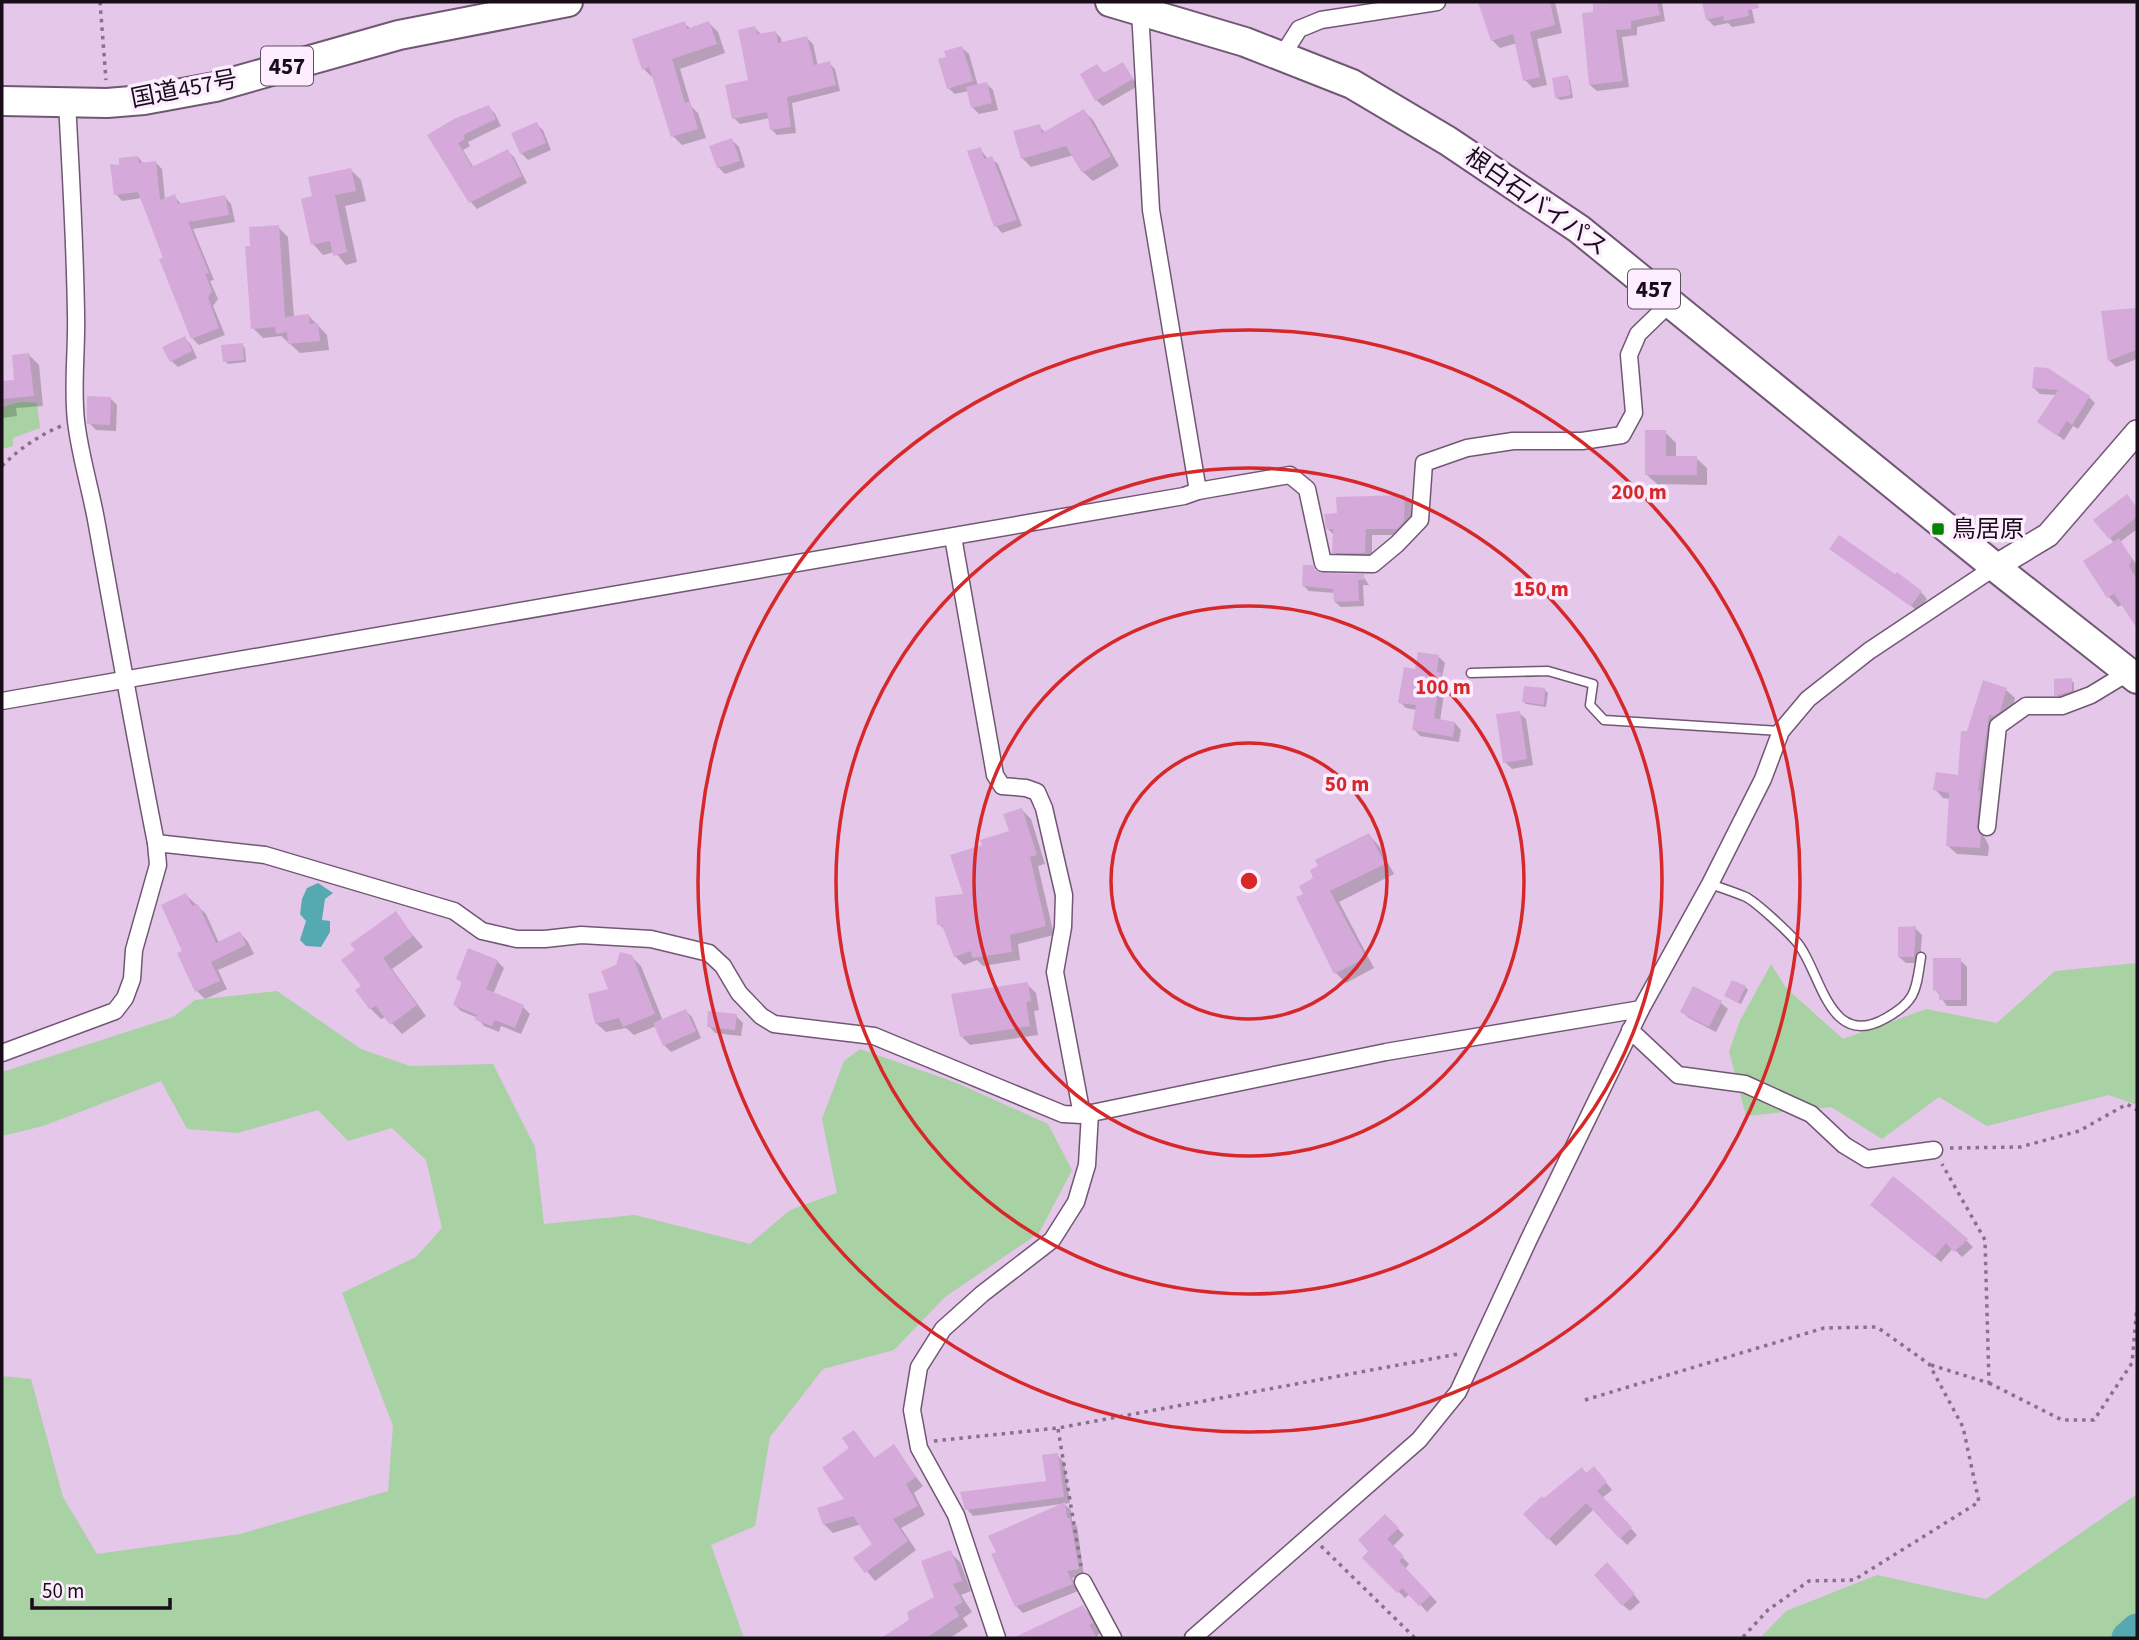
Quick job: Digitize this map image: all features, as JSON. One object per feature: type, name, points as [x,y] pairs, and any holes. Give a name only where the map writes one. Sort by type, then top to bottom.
[{"type":"highway","name":"国道457号","points":[[2,101],[107,103],[144,100],[215,87],[399,35],[568,2]]},
{"type":"highway","name":"根白石バイパス","points":[[1110,2],[1245,41],[1352,85],[1448,141],[1579,229],[2133,676]]},
{"type":"street","points":[[1282,57],[1299,29],[1321,20],[1437,2]]},
{"type":"street","points":[[1140,10],[1152,210],[1198,491]]},
{"type":"street","points":[[2,1053],[115,1011],[125,998],[132,979],[139,927],[158,864],[76,420],[74,394],[77,349],[67,103]]},
{"type":"street","points":[[2,701],[953,537],[1290,475],[1307,489],[1323,562],[1373,564],[1420,520],[1424,463],[1467,448],[1513,441],[1582,441],[1622,435],[1634,413],[1629,355],[1638,334],[1671,303]]},
{"type":"street","points":[[1194,1638],[1419,1440],[1458,1392],[1630,1030],[1710,884],[1763,779],[1781,731],[1808,699],[1869,651],[2048,535],[2137,432]]},
{"type":"street","points":[[953,537],[995,775],[1002,786],[1037,792],[1044,808],[1064,895],[1063,927],[1055,972],[1086,1114],[1087,1165],[1076,1202],[1052,1240],[982,1294],[943,1329],[919,1367],[912,1410],[919,1448],[956,1515],[997,1638]]},
{"type":"street","points":[[1987,827],[1998,726],[2026,706],[2062,706],[2133,676]]},
{"type":"street","points":[[156,843],[265,855],[454,911],[482,931],[517,939],[545,939],[581,934],[651,939],[709,953],[723,966],[739,993],[761,1016],[774,1024],[873,1036],[1063,1114],[1086,1114],[1386,1052],[1641,1009]]},
{"type":"street","points":[[1630,1030],[1678,1075],[1745,1084],[1811,1114],[1844,1145],[1867,1159],[1934,1150]]},
{"type":"street","points":[[1083,1582],[1113,1638]]},
{"type":"lane","points":[[1471,673],[1548,671],[1592,684],[1590,705],[1604,720],[1781,731]]},
{"type":"lane","points":[[1710,884],[1748,898],[1796,941],[1834,1012],[1853,1026],[1868,1026],[1884,1020],[1903,1007],[1915,992],[1921,957]]},
{"type":"path","points":[[100,2],[107,103]]},
{"type":"path","points":[[2,466],[16,452],[46,433],[76,420]]},
{"type":"path","points":[[1989,1383],[1985,1240],[1934,1150],[2020,1147],[2079,1131],[2127,1104],[2137,1110]]},
{"type":"path","points":[[1585,1399],[1824,1328],[1877,1327],[1929,1364],[1989,1383],[2062,1420],[2094,1420],[2132,1363],[2137,1307]]},
{"type":"path","points":[[918,1442],[1058,1428],[1477,1350]]},
{"type":"path","points":[[1742,1638],[1769,1610],[1809,1581],[1854,1580],[1979,1502],[1964,1427],[1929,1364]]},
{"type":"path","points":[[1058,1428],[1083,1582]]},
{"type":"path","points":[[1310,1535],[1415,1638]]},
{"type":"shaded area","points":[[21,402],[37,403],[40,428],[13,438],[13,446],[2,449],[2,407]]},
{"type":"shaded area","points":[[318,883],[333,893],[325,899],[322,920],[330,921],[330,932],[321,947],[306,946],[300,940],[306,921],[300,914],[302,899],[307,888]]},
{"type":"shaded area","points":[[2137,963],[2137,1105],[2109,1095],[1987,1126],[1939,1097],[1882,1139],[1831,1107],[1746,1116],[1729,1051],[1740,1021],[1771,964],[1786,988],[1843,1039],[1926,1009],[1997,1023],[2055,971]]},
{"type":"shaded area","points":[[277,991],[361,1049],[410,1066],[493,1064],[535,1147],[544,1224],[635,1215],[750,1244],[790,1210],[837,1193],[822,1119],[844,1061],[860,1049],[957,1083],[1048,1124],[1072,1170],[1039,1233],[945,1297],[894,1350],[823,1369],[770,1437],[755,1526],[711,1545],[744,1638],[2,1638],[2,1376],[31,1379],[63,1497],[97,1554],[240,1534],[388,1491],[393,1426],[342,1293],[416,1257],[442,1228],[426,1160],[392,1128],[348,1141],[318,1110],[238,1133],[187,1129],[161,1081],[43,1126],[2,1136],[2,1072],[173,1017],[195,1000]]},
{"type":"shaded area","points":[[2137,1494],[2137,1638],[1760,1638],[1786,1611],[1877,1575],[1986,1599]]},
{"type":"building","points":[[1478,2],[1550,2],[1555,25],[1530,32],[1540,77],[1523,81],[1513,34],[1491,41]]},
{"type":"building","points":[[1657,2],[1660,15],[1631,21],[1631,29],[1616,30],[1623,81],[1589,85],[1582,13],[1593,12],[1593,4]]},
{"type":"building","points":[[1702,2],[1758,2],[1759,8],[1748,10],[1749,16],[1724,21],[1723,16],[1706,20]]},
{"type":"building","points":[[685,21],[687,29],[709,21],[717,44],[672,59],[685,103],[690,101],[698,129],[671,137],[649,67],[642,70],[632,39]]},
{"type":"building","points":[[755,26],[757,34],[776,31],[778,43],[807,36],[814,65],[830,61],[836,85],[787,97],[791,127],[770,130],[767,112],[732,119],[725,85],[748,80],[738,30]]},
{"type":"building","points":[[962,46],[973,81],[947,89],[938,59],[946,57],[944,51]]},
{"type":"building","points":[[1123,62],[1133,79],[1095,101],[1080,74],[1097,64],[1103,73]]},
{"type":"building","points":[[1568,75],[1571,95],[1555,98],[1552,78]]},
{"type":"building","points":[[987,82],[992,103],[971,108],[966,87]]},
{"type":"building","points":[[489,105],[496,119],[463,135],[465,139],[458,143],[472,167],[508,149],[522,176],[469,203],[427,135],[454,119]]},
{"type":"building","points":[[1084,109],[1111,156],[1082,173],[1066,146],[1021,159],[1013,131],[1040,124],[1042,133]]},
{"type":"building","points":[[537,122],[546,143],[520,154],[511,133]]},
{"type":"building","points":[[732,138],[740,161],[717,168],[709,146]]},
{"type":"building","points":[[981,147],[984,159],[992,156],[1017,220],[994,227],[967,151]]},
{"type":"building","points":[[138,156],[139,163],[156,161],[160,200],[175,194],[178,204],[225,195],[229,215],[188,222],[209,273],[205,274],[212,291],[208,298],[219,328],[191,339],[159,259],[163,258],[138,192],[114,195],[110,164],[119,165],[119,158]]},
{"type":"building","points":[[351,168],[356,191],[335,195],[347,252],[333,256],[330,241],[311,245],[301,199],[312,196],[308,177]]},
{"type":"building","points":[[279,225],[285,317],[309,314],[310,324],[318,323],[320,341],[288,344],[287,332],[276,334],[275,327],[251,329],[245,246],[250,246],[249,227]]},
{"type":"building","points":[[2136,308],[2136,350],[2108,361],[2101,311]]},
{"type":"building","points":[[185,336],[192,351],[170,362],[162,347]]},
{"type":"building","points":[[243,343],[244,360],[223,362],[221,345]]},
{"type":"building","points":[[29,353],[34,396],[2,399],[2,381],[14,380],[12,355]]},
{"type":"building","points":[[2034,367],[2048,368],[2090,396],[2072,425],[2067,421],[2057,436],[2037,422],[2058,390],[2032,388]]},
{"type":"building","points":[[87,396],[111,397],[110,425],[87,424]]},
{"type":"building","points":[[1645,430],[1666,430],[1666,456],[1697,456],[1697,475],[1645,475]]},
{"type":"building","points":[[2127,494],[2137,508],[2137,517],[2109,539],[2093,520]]},
{"type":"building","points":[[1405,495],[1404,521],[1397,529],[1366,529],[1365,553],[1332,553],[1333,529],[1326,529],[1324,514],[1337,513],[1336,497]]},
{"type":"building","points":[[1839,535],[1922,591],[1911,606],[1829,549]]},
{"type":"building","points":[[2119,538],[2132,559],[2129,566],[2137,580],[2137,628],[2114,594],[2107,598],[2083,561]]},
{"type":"building","points":[[1303,565],[1313,565],[1315,570],[1322,573],[1364,574],[1364,580],[1358,580],[1359,601],[1334,602],[1333,589],[1302,586]]},
{"type":"building","points":[[1418,652],[1439,655],[1437,672],[1441,673],[1434,718],[1455,722],[1453,737],[1412,730],[1416,705],[1398,703],[1404,667],[1415,669]]},
{"type":"building","points":[[2072,678],[2072,691],[2054,696],[2054,679]]},
{"type":"building","points":[[1983,680],[2007,688],[2000,712],[1989,715],[1978,791],[1977,827],[1981,836],[1980,848],[1946,846],[1949,793],[1933,790],[1936,772],[1958,775],[1961,731],[1967,731]]},
{"type":"building","points":[[1524,686],[1545,688],[1544,705],[1522,702]]},
{"type":"building","points":[[1520,711],[1527,759],[1503,763],[1496,714]]},
{"type":"building","points":[[1022,808],[1037,855],[1030,857],[1046,926],[1010,935],[1012,952],[972,958],[971,951],[954,957],[942,925],[937,925],[935,897],[963,894],[950,855],[982,845],[980,840],[1009,831],[1003,814]]},
{"type":"building","points":[[1369,833],[1385,864],[1330,891],[1366,958],[1334,974],[1296,897],[1303,894],[1299,886],[1313,878],[1310,870],[1318,866],[1315,860]]},
{"type":"building","points":[[186,893],[192,906],[198,904],[216,943],[240,931],[246,945],[211,962],[220,981],[195,992],[177,953],[182,951],[161,905]]},
{"type":"building","points":[[396,911],[413,936],[383,958],[417,1005],[390,1025],[376,1006],[369,1009],[355,990],[361,986],[341,960],[355,950],[350,944]]},
{"type":"building","points":[[1916,926],[1914,957],[1898,957],[1898,927]]},
{"type":"building","points":[[468,948],[498,960],[486,989],[524,1005],[515,1028],[495,1020],[492,1026],[475,1020],[477,1015],[453,1005],[462,982],[456,979]]},
{"type":"building","points":[[620,952],[632,955],[655,1014],[623,1027],[619,1018],[595,1024],[588,994],[608,989],[601,971],[616,965]]},
{"type":"building","points":[[1933,958],[1961,958],[1961,1000],[1939,1000],[1939,992],[1933,990]]},
{"type":"building","points":[[1732,980],[1746,986],[1738,1003],[1724,996]]},
{"type":"building","points":[[1028,982],[1031,1001],[1026,1002],[1030,1026],[960,1037],[951,994]]},
{"type":"building","points":[[1693,986],[1722,1001],[1709,1027],[1680,1012]]},
{"type":"building","points":[[686,1009],[696,1031],[663,1046],[653,1023]]},
{"type":"building","points":[[708,1011],[737,1014],[735,1030],[707,1027]]},
{"type":"building","points":[[1893,1176],[1968,1239],[1954,1252],[1946,1243],[1934,1257],[1870,1205]]},
{"type":"building","points":[[854,1430],[874,1458],[894,1444],[916,1477],[906,1484],[918,1506],[893,1519],[908,1541],[865,1573],[853,1558],[872,1544],[853,1516],[823,1525],[817,1508],[844,1499],[822,1468],[849,1448],[842,1438]]},
{"type":"building","points":[[1058,1453],[1064,1497],[965,1510],[960,1492],[1046,1481],[1042,1455]]},
{"type":"building","points":[[1594,1466],[1607,1482],[1597,1491],[1632,1527],[1620,1539],[1586,1503],[1548,1540],[1523,1514],[1542,1496],[1544,1498],[1582,1467],[1586,1473]]},
{"type":"building","points":[[1065,1502],[1079,1569],[1067,1571],[1073,1584],[1015,1607],[991,1554],[996,1552],[988,1536]]},
{"type":"building","points":[[1385,1514],[1399,1528],[1387,1539],[1404,1556],[1399,1561],[1431,1595],[1419,1606],[1402,1588],[1397,1593],[1362,1558],[1368,1551],[1358,1540]]},
{"type":"building","points":[[951,1550],[962,1581],[953,1584],[963,1602],[954,1607],[959,1616],[926,1638],[881,1638],[909,1620],[907,1612],[934,1597],[921,1561]]},
{"type":"building","points":[[1607,1562],[1635,1594],[1622,1606],[1594,1575]]},
{"type":"building","points":[[1083,1605],[1093,1623],[1089,1625],[1097,1638],[1013,1638]]},
{"type":"waterway","points":[[2128,1638],[2137,1630]]},
{"type":"place","name":"鳥居原","points":[[1938,529]]}]
